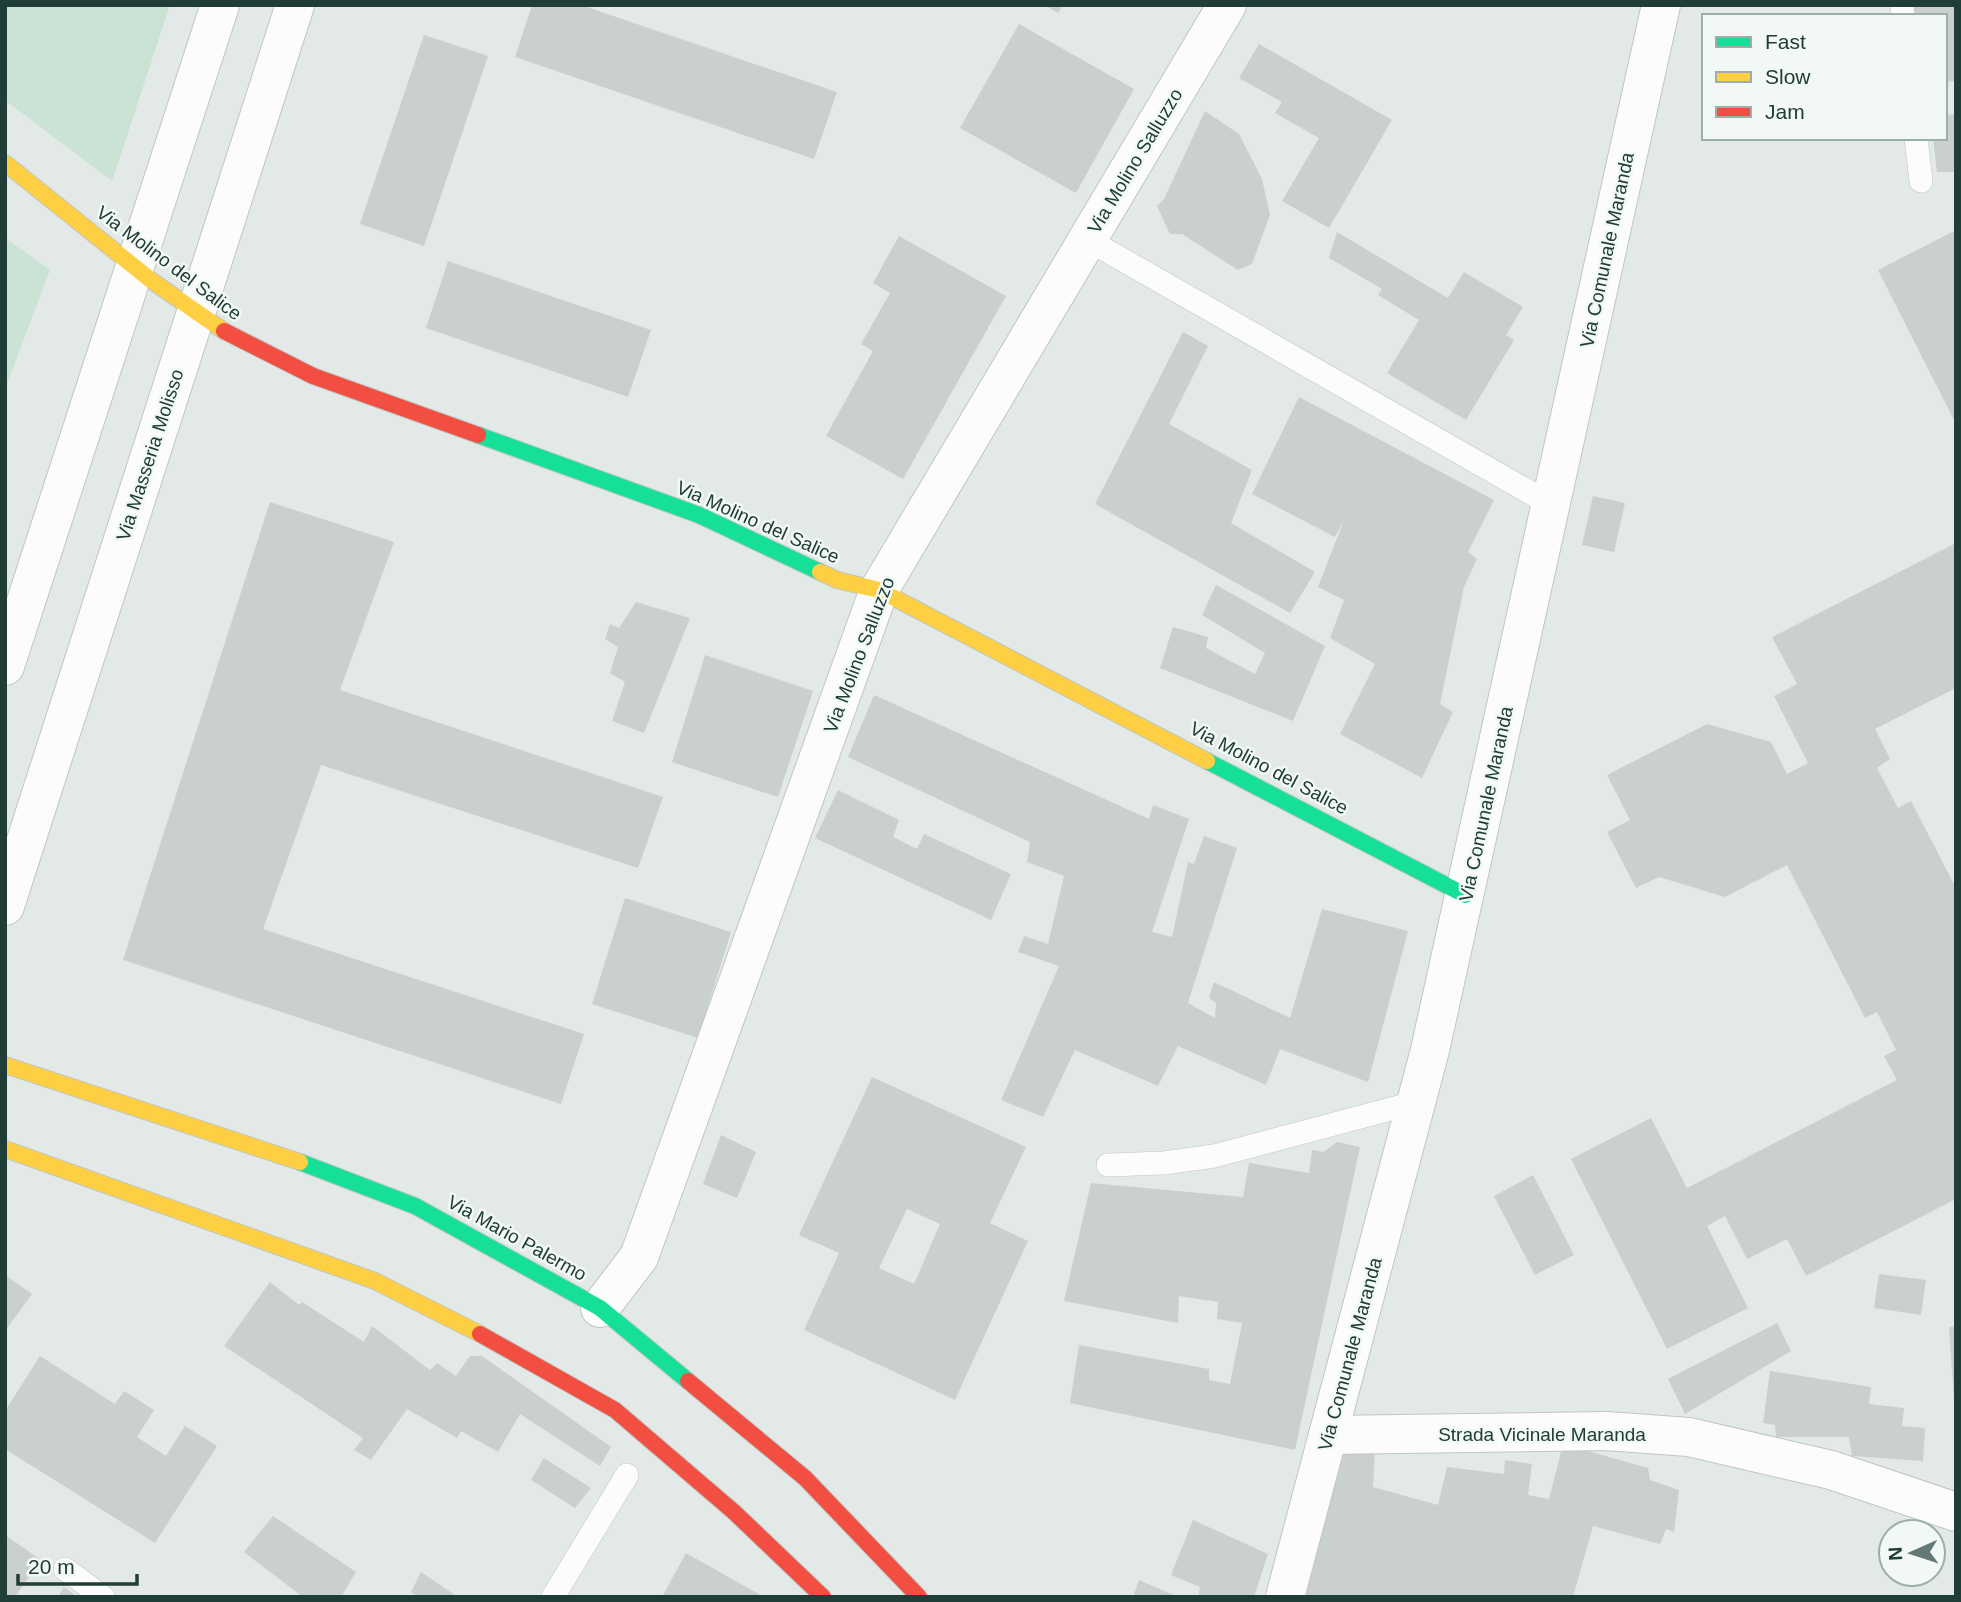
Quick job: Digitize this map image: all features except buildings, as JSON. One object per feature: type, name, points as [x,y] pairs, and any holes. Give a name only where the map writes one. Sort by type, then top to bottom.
[{"type":"street","points":[[5,666],[220,5]]},
{"type":"street","name":"Via Masseria Molisso","points":[[5,906],[295,5]]},
{"type":"street","name":"Via Molino Salluzzo","points":[[600,1308],[639,1257],[879,590],[1227,5]]},
{"type":"street","name":"Via Comunale Maranda","points":[[1285,1597],[1417,1102],[1552,505],[1661,5]]},
{"type":"street","name":"Via Molino del Salice","points":[[5,163],[196,313],[284,364],[699,515],[836,580],[879,590],[1465,895]]},
{"type":"street","name":"Via Mario Palermo","points":[[5,1065],[249,1143],[415,1206],[600,1308],[805,1478],[919,1597]]},
{"type":"street","points":[[5,1149],[375,1281],[522,1356],[615,1410],[734,1512],[823,1597]]},
{"type":"street","name":"Strada Vicinale Maranda","points":[[1328,1435],[1606,1431],[1689,1437],[1830,1470],[1956,1512]]},
{"type":"lane","points":[[1916,140],[1921,181]]},
{"type":"lane","points":[[1087,240],[1552,505]]},
{"type":"lane","points":[[1108,1165],[1164,1163],[1214,1156],[1417,1102]]},
{"type":"lane","points":[[553,1597],[627,1475]]},
{"type":"lane","points":[[65,1569],[103,1597]]},
{"type":"green space","points":[[5,5],[170,5],[112,181],[5,100]]},
{"type":"green space","points":[[5,238],[50,270],[5,389]]},
{"type":"traffic: fast","points":[[478,435],[699,515],[820,572]]},
{"type":"traffic: fast","points":[[1207,761],[1465,895]]},
{"type":"traffic: fast","points":[[300,1162],[415,1206],[600,1308],[688,1381]]},
{"type":"traffic: slow","points":[[5,163],[152,281],[224,331]]},
{"type":"traffic: slow","points":[[820,572],[837,580],[879,590],[1207,761]]},
{"type":"traffic: slow","points":[[5,1065],[300,1162]]},
{"type":"traffic: slow","points":[[5,1149],[375,1281],[480,1334]]},
{"type":"traffic: jam","points":[[224,331],[313,376],[478,435]]},
{"type":"traffic: jam","points":[[480,1334],[615,1410],[734,1512],[823,1597]]},
{"type":"traffic: jam","points":[[688,1381],[805,1478],[919,1597]]}]
